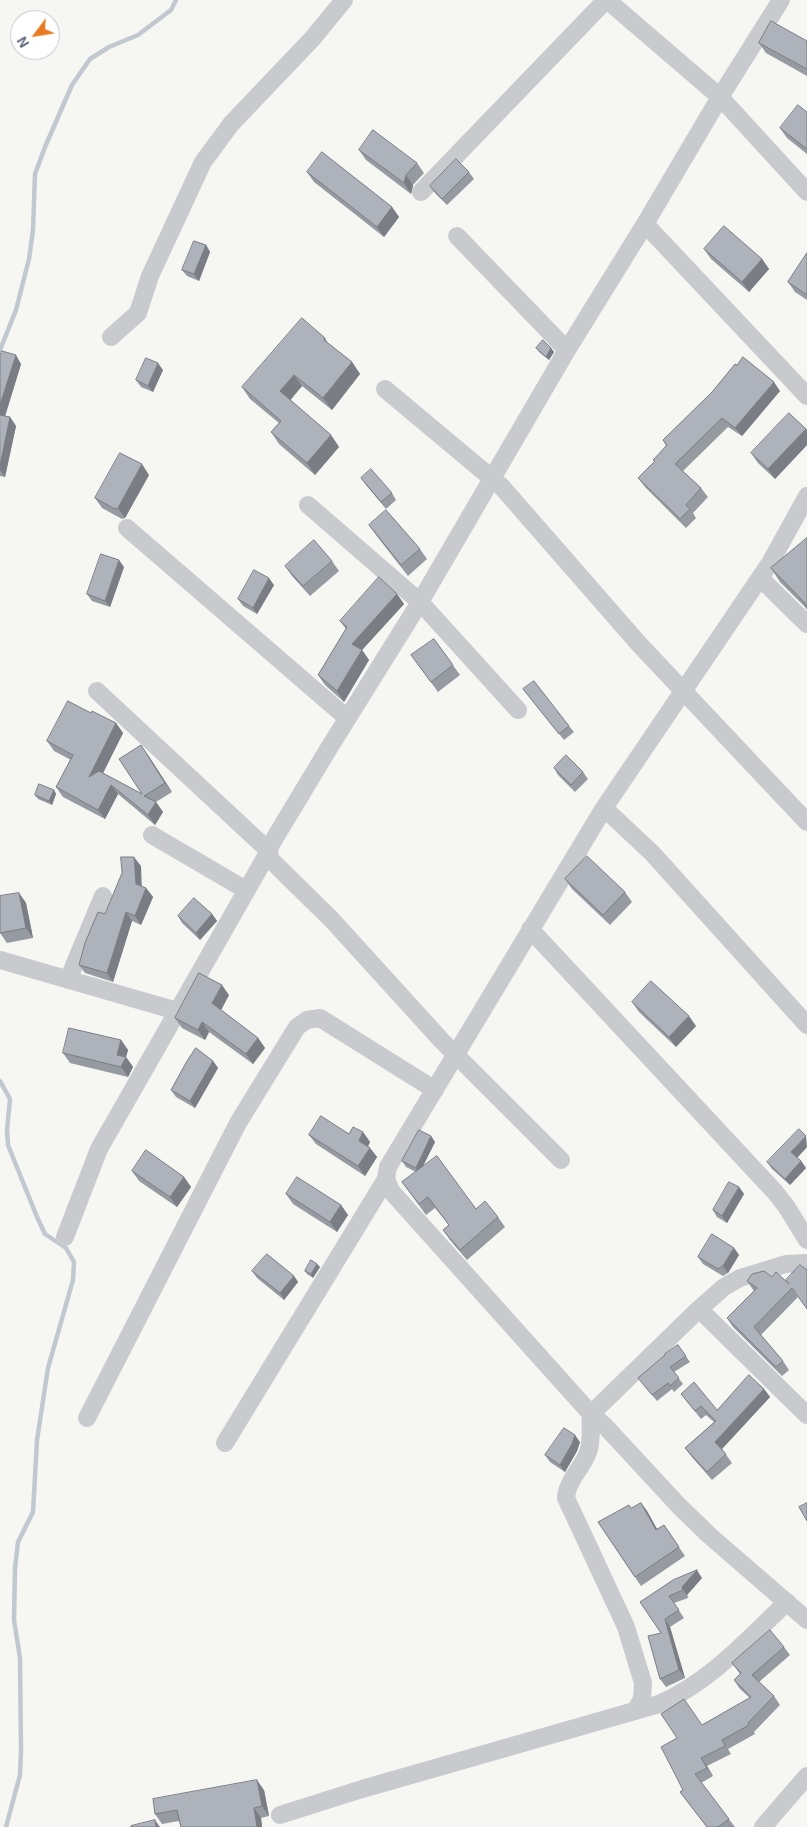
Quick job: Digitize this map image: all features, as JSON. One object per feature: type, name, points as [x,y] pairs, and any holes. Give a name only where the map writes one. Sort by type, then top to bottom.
[{"type":"street","points":[[111,337],[138,313],[150,276],[203,162],[231,124],[312,39],[344,0]]},
{"type":"street","points":[[421,192],[607,0],[720,97],[807,192]]},
{"type":"street","points":[[65,1237],[99,1149],[269,851],[270,846],[420,602],[567,350],[781,0]]},
{"type":"street","points":[[645,224],[807,396]]},
{"type":"street","points":[[457,236],[567,350]]},
{"type":"street","points":[[386,388],[501,486],[639,644],[807,822]]},
{"type":"street","points":[[224,1442],[386,1179],[388,1167],[604,808],[760,578],[807,496]]},
{"type":"street","points":[[308,505],[420,602],[518,710]]},
{"type":"street","points":[[127,528],[347,718]]},
{"type":"street","points":[[760,578],[807,624]]},
{"type":"street","points":[[97,691],[269,851],[272,861],[332,920],[442,1041],[561,1160]]},
{"type":"street","points":[[604,808],[652,853],[807,1025]]},
{"type":"street","points":[[152,835],[246,890]]},
{"type":"street","points":[[68,980],[103,896]]},
{"type":"street","points":[[530,929],[775,1192],[807,1240]]},
{"type":"street","points":[[0,960],[177,1011]]},
{"type":"street","points":[[87,1418],[238,1123],[297,1026],[307,1020],[320,1018],[435,1090]]},
{"type":"street","points":[[386,1179],[391,1191],[591,1414],[604,1425],[685,1512],[807,1620]]},
{"type":"street","points":[[635,1711],[642,1700],[643,1683],[626,1627],[566,1498],[566,1492],[571,1481],[589,1450],[591,1414],[699,1308],[724,1287],[740,1278],[786,1264],[807,1263]]},
{"type":"street","points":[[699,1308],[807,1415]]},
{"type":"street","points":[[280,1815],[370,1787],[659,1704],[680,1695],[703,1680],[787,1602]]},
{"type":"street","points":[[763,1827],[807,1776]]},
{"type":"building","points":[[771,21],[807,41],[807,69],[759,43]]},
{"type":"building","points":[[798,105],[807,112],[807,149],[780,128]]},
{"type":"building","points":[[373,130],[417,163],[406,175],[404,183],[359,150]]},
{"type":"building","points":[[322,152],[392,207],[377,227],[307,172]]},
{"type":"building","points":[[456,159],[469,172],[442,199],[430,186]]},
{"type":"building","points":[[724,226],[762,259],[742,282],[704,249]]},
{"type":"building","points":[[194,241],[206,245],[194,274],[182,270]]},
{"type":"building","points":[[807,253],[807,295],[788,282]]},
{"type":"building","points":[[302,318],[325,338],[324,340],[352,362],[323,398],[294,375],[280,391],[331,435],[307,463],[271,432],[281,421],[242,387]]},
{"type":"building","points":[[543,340],[551,348],[546,357],[536,348]]},
{"type":"building","points":[[2,351],[16,355],[0,405],[0,356]]},
{"type":"building","points":[[743,357],[774,382],[735,428],[722,418],[675,464],[701,488],[686,505],[690,509],[680,519],[638,478],[655,461],[653,460],[667,445],[663,440],[712,392]]},
{"type":"building","points":[[146,358],[158,363],[148,386],[136,380]]},
{"type":"building","points":[[789,413],[806,429],[768,469],[751,453]]},
{"type":"building","points":[[0,415],[10,417],[0,466]]},
{"type":"building","points":[[120,453],[142,464],[118,508],[115,509],[95,498]]},
{"type":"building","points":[[371,469],[392,493],[381,502],[361,478]]},
{"type":"building","points":[[386,510],[420,549],[401,565],[369,525]]},
{"type":"building","points":[[807,538],[807,609],[805,603],[771,568]]},
{"type":"building","points":[[314,540],[332,561],[303,586],[285,566]]},
{"type":"building","points":[[101,554],[119,560],[105,601],[87,594]]},
{"type":"building","points":[[254,570],[269,578],[253,608],[238,599]]},
{"type":"building","points":[[379,577],[397,594],[352,644],[362,650],[337,691],[318,675],[347,627],[340,621]]},
{"type":"building","points":[[434,639],[453,665],[431,682],[411,655]]},
{"type":"building","points":[[534,681],[569,726],[559,734],[523,689]]},
{"type":"building","points":[[68,701],[116,723],[89,777],[99,771],[142,794],[119,759],[141,745],[165,783],[144,796],[156,802],[148,815],[111,785],[98,810],[56,787],[73,755],[47,741]]},
{"type":"building","points":[[566,755],[583,772],[571,785],[554,768]]},
{"type":"building","points":[[39,784],[54,790],[49,801],[35,795]]},
{"type":"building","points":[[587,856],[625,892],[603,915],[565,879]]},
{"type":"building","points":[[121,857],[134,857],[136,884],[146,888],[135,916],[126,912],[107,973],[79,965],[85,943],[98,912],[105,914],[122,873]]},
{"type":"building","points":[[19,893],[26,928],[0,933],[0,896]]},
{"type":"building","points":[[194,898],[212,914],[196,933],[178,916]]},
{"type":"building","points":[[199,973],[222,985],[212,1003],[258,1038],[246,1054],[202,1022],[198,1030],[175,1018]]},
{"type":"building","points":[[651,981],[689,1016],[669,1037],[632,1002]]},
{"type":"building","points":[[69,1028],[121,1040],[117,1055],[126,1057],[121,1067],[63,1053]]},
{"type":"building","points":[[196,1048],[213,1061],[190,1101],[171,1090]]},
{"type":"building","points":[[321,1116],[349,1134],[353,1127],[363,1132],[359,1141],[370,1148],[358,1166],[309,1135]]},
{"type":"building","points":[[799,1129],[806,1136],[791,1152],[801,1161],[785,1179],[767,1162]]},
{"type":"building","points":[[419,1130],[431,1136],[416,1168],[402,1161]]},
{"type":"building","points":[[146,1150],[184,1177],[170,1197],[132,1171]]},
{"type":"building","points":[[437,1156],[476,1209],[485,1201],[498,1217],[460,1250],[443,1230],[449,1225],[428,1197],[419,1204],[402,1182]]},
{"type":"building","points":[[297,1177],[341,1205],[330,1222],[286,1194]]},
{"type":"building","points":[[729,1182],[739,1187],[722,1216],[713,1210]]},
{"type":"building","points":[[712,1234],[734,1248],[723,1266],[718,1269],[698,1257]]},
{"type":"building","points":[[267,1254],[294,1276],[280,1293],[252,1271]]},
{"type":"building","points":[[311,1260],[317,1264],[311,1274],[305,1271]]},
{"type":"building","points":[[800,1265],[807,1270],[807,1309],[792,1288],[754,1327],[783,1361],[776,1367],[727,1318],[757,1288],[747,1281],[752,1274],[764,1271],[772,1277],[776,1272],[789,1284],[786,1280]]},
{"type":"building","points":[[678,1345],[686,1356],[670,1367],[679,1378],[670,1386],[668,1383],[652,1395],[638,1378]]},
{"type":"building","points":[[749,1375],[764,1389],[715,1442],[726,1454],[707,1472],[685,1448],[716,1421],[701,1406],[695,1411],[681,1394],[694,1382],[717,1410]]},
{"type":"building","points":[[564,1428],[575,1435],[560,1465],[545,1455]]},
{"type":"building","points":[[641,1503],[656,1530],[664,1525],[679,1547],[635,1577],[598,1522],[629,1505],[631,1508]]},
{"type":"building","points":[[807,1503],[807,1521],[799,1507]]},
{"type":"building","points":[[697,1570],[682,1587],[683,1590],[669,1596],[679,1610],[665,1619],[679,1670],[660,1679],[648,1636],[661,1633],[640,1602],[673,1580]]},
{"type":"building","points":[[770,1630],[784,1647],[752,1675],[774,1696],[748,1723],[749,1725],[722,1740],[725,1746],[701,1758],[707,1768],[695,1774],[729,1819],[718,1827],[707,1827],[680,1792],[683,1790],[661,1747],[677,1738],[661,1714],[684,1699],[702,1725],[751,1697],[734,1680],[741,1673],[732,1663]]},
{"type":"building","points":[[257,1780],[262,1806],[254,1808],[257,1827],[181,1827],[177,1810],[155,1814],[153,1799]]},
{"type":"building","points":[[155,1820],[156,1827],[131,1827],[131,1826]]},
{"type":"waterway","points":[[0,350],[16,310],[29,259],[33,230],[35,174],[72,85],[90,59],[109,47],[138,35],[171,10],[176,0]]},
{"type":"waterway","points":[[0,1081],[10,1099],[7,1130],[8,1145],[37,1217],[45,1234],[66,1248],[74,1262],[73,1280],[48,1368],[37,1440],[33,1512],[18,1542],[15,1568],[14,1620],[20,1658],[20,1775],[6,1827]]}]
